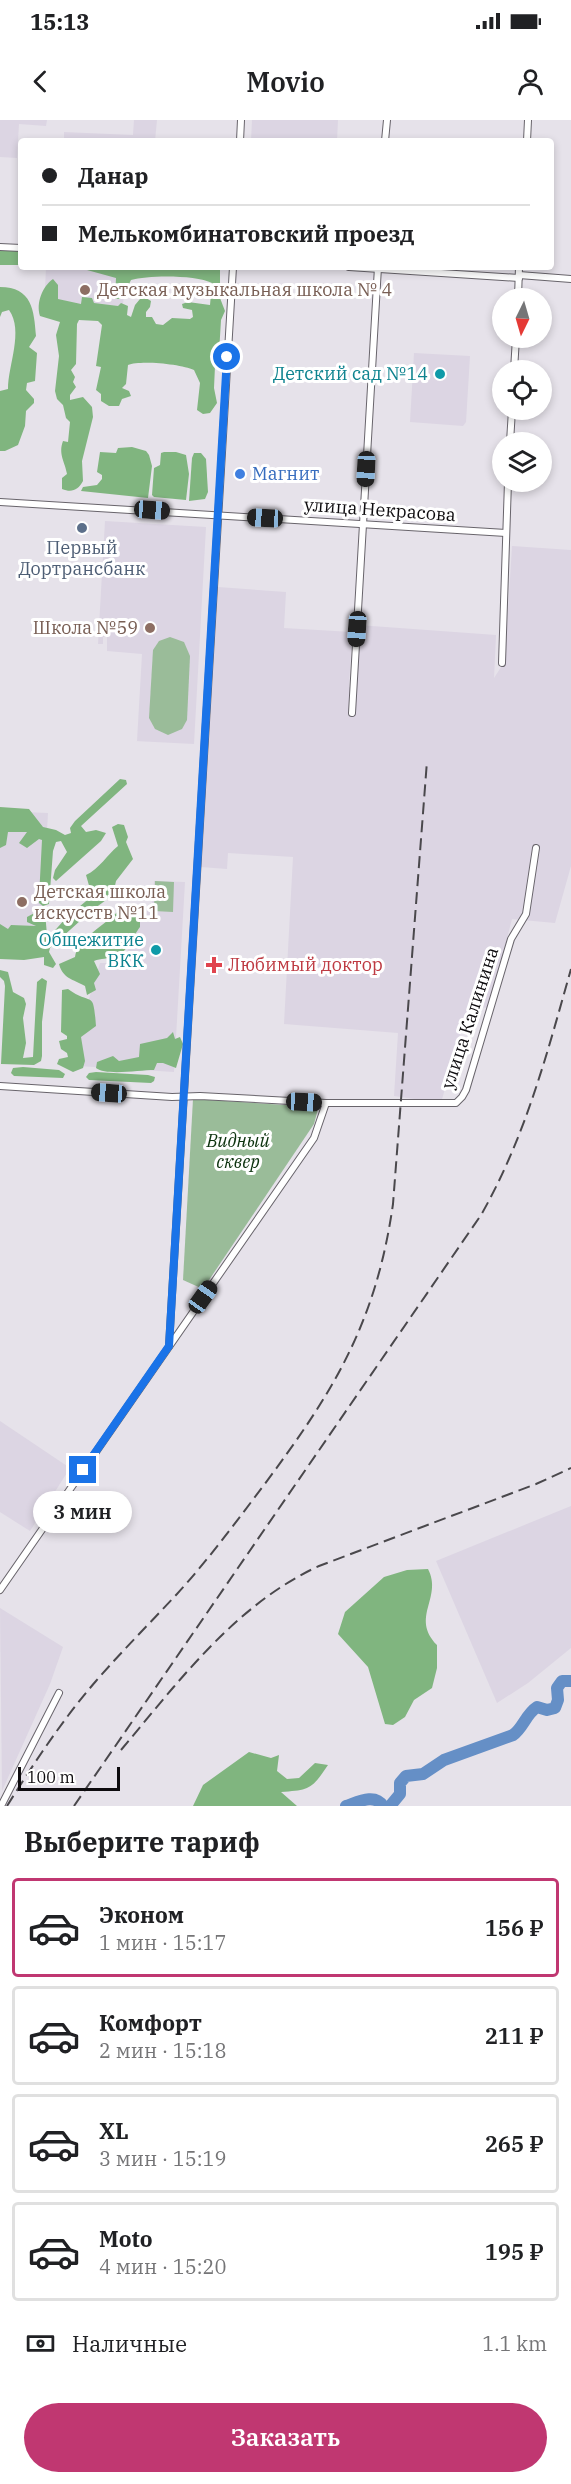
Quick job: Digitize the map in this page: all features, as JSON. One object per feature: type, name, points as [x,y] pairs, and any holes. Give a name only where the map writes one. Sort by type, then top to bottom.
[{"type":"street","points":[[240,138],[241,120]]},
{"type":"street","points":[[385,138],[387,120]]},
{"type":"street","points":[[527,138],[528,120]]},
{"type":"street","points":[[0,247],[18,248]]},
{"type":"street","points":[[169,1346],[233,270]]},
{"type":"street","points":[[352,713],[378,270]]},
{"type":"street","points":[[409,270],[571,279]]},
{"type":"street","points":[[518,288],[519,270]]},
{"type":"street","points":[[502,663],[508,492]]},
{"type":"street","name":"улица Некрасова","points":[[0,502],[506,533]]},
{"type":"street","name":"улица Калинина","points":[[0,1086],[326,1103],[369,1101],[451,1104],[462,1098],[511,939],[526,914],[536,848]]},
{"type":"street","points":[[0,1590],[314,1138],[326,1103]]},
{"type":"street","points":[[1,1806],[59,1693]]},
{"type":"shaded area","points":[[0,120],[47,120],[46,126],[19,124],[17,158],[0,157]]},
{"type":"shaded area","points":[[134,120],[157,120],[155,138],[64,138],[64,132],[133,135]]},
{"type":"shaded area","points":[[252,120],[338,120],[337,138],[251,138]]},
{"type":"shaded area","name":"Детская музыкальная школа № 4","points":[[46,270],[126,270],[122,318],[44,313]]},
{"type":"shaded area","points":[[414,353],[470,356],[466,422],[463,426],[410,422]]},
{"type":"shaded area","name":"Школа №59","points":[[105,521],[206,527],[194,744],[135,741],[137,741],[142,654],[107,651],[107,637],[103,637],[103,644],[98,644]]},
{"type":"shaded area","points":[[512,546],[571,550],[571,866],[555,923],[512,919],[489,1008],[468,1006],[441,1103],[394,1096],[398,1033],[284,1024],[293,857],[228,853],[227,869],[201,867],[218,587],[286,592],[284,628],[352,632],[349,687],[354,687],[358,625],[496,635],[494,678],[505,661]]},
{"type":"shaded area","name":"Детская школа искусств №11","points":[[0,811],[48,813],[40,956],[0,954]]},
{"type":"shaded area","points":[[154,881],[185,882],[174,1072],[78,1066],[81,1025],[100,963],[116,963],[122,960],[129,948],[131,928],[143,912],[152,906]]},
{"type":"shaded area","points":[[0,1421],[70,1468],[30,1531],[0,1512]]},
{"type":"shaded area","points":[[571,1506],[571,1648],[528,1683],[497,1703],[436,1561]]},
{"type":"shaded area","points":[[0,1608],[63,1647],[50,1684],[2,1791]]},
{"type":"green space","points":[[0,249],[18,251],[18,265],[0,265]]},
{"type":"green space","points":[[87,270],[220,270],[220,298],[225,311],[221,320],[219,353],[215,366],[214,388],[217,403],[210,413],[203,414],[197,410],[200,383],[194,370],[171,364],[142,363],[128,365],[126,384],[122,388],[129,391],[131,396],[122,399],[119,406],[109,406],[101,401],[101,394],[96,390],[101,367],[96,366],[102,325],[98,321],[79,320],[76,364],[71,370],[75,377],[73,382],[76,387],[70,395],[70,400],[83,397],[92,407],[93,417],[82,461],[83,481],[79,487],[69,491],[62,489],[62,478],[67,474],[62,446],[63,441],[68,442],[70,422],[66,418],[63,405],[57,399],[55,391],[59,356],[56,335],[60,322],[40,316],[39,301],[46,286],[53,279],[58,285],[58,299],[81,304],[82,297],[92,298],[94,303],[118,306],[121,303],[128,306],[127,315],[131,317],[135,305],[140,299],[146,298],[151,301],[146,317],[152,317],[156,324],[163,325],[172,318],[190,319],[193,317],[192,310],[183,308],[182,304],[188,302],[210,305],[212,283],[205,280],[184,277],[139,278],[131,280],[122,299],[115,299],[116,278]]},
{"type":"green space","points":[[0,287],[19,291],[29,302],[34,317],[36,336],[29,347],[37,353],[35,381],[27,383],[26,390],[34,399],[34,403],[26,411],[25,426],[18,445],[5,451],[0,451],[0,391],[8,389],[15,328],[9,310],[2,312],[0,317]]},
{"type":"green space","points":[[132,447],[146,451],[149,455],[152,466],[148,498],[81,491],[83,487],[97,485],[102,479],[102,475],[97,472],[100,452],[116,453],[118,448]]},
{"type":"green space","points":[[161,453],[186,455],[189,474],[186,500],[152,495],[154,468],[160,465]]},
{"type":"green space","points":[[194,453],[201,453],[206,459],[208,492],[205,499],[189,501],[192,458]]},
{"type":"green space","points":[[170,637],[184,642],[190,656],[187,720],[182,729],[168,735],[155,729],[149,718],[153,650],[159,641]]},
{"type":"green space","points":[[120,779],[126,780],[127,784],[81,826],[86,832],[96,830],[106,833],[101,841],[56,881],[53,878],[55,870],[67,852],[61,841],[56,842],[53,851],[49,904],[43,906],[39,903],[42,840],[39,839],[27,848],[19,843],[27,832],[8,832],[6,845],[0,848],[0,807],[29,809],[43,827],[65,835],[71,833],[70,828],[75,821]]},
{"type":"green space","points":[[118,824],[124,825],[128,837],[126,842],[133,859],[116,881],[113,895],[91,911],[50,948],[49,952],[56,964],[53,968],[44,965],[44,957],[24,960],[0,959],[0,924],[8,929],[11,925],[36,926],[27,922],[27,917],[40,910],[45,912],[49,937],[66,918],[92,896],[86,875],[118,846],[112,827]]},
{"type":"green space","points":[[155,881],[174,882],[173,912],[154,911]]},
{"type":"green space","points":[[119,910],[134,912],[140,919],[140,927],[119,955],[94,961],[100,974],[94,983],[96,990],[87,995],[85,986],[66,976],[59,964],[75,957],[81,944]]},
{"type":"green space","points":[[0,970],[8,972],[13,992],[24,998],[26,1004],[23,1018],[26,1043],[23,1058],[33,1057],[37,982],[42,978],[47,981],[42,1022],[42,1056],[41,1061],[34,1065],[1,1064],[5,986],[0,977]]},
{"type":"green space","points":[[68,989],[92,1002],[96,1026],[81,1037],[85,1061],[83,1068],[73,1072],[57,1064],[59,1059],[68,1057],[67,1053],[61,1049],[59,1041],[67,1039],[67,1036],[61,1032],[62,990]]},
{"type":"green space","points":[[173,1032],[175,1039],[180,1037],[183,1044],[176,1068],[157,1063],[154,1070],[107,1072],[96,1068],[97,1062],[113,1056],[119,1061],[139,1057],[140,1044],[167,1038]]},
{"type":"green space","points":[[13,1068],[59,1070],[65,1074],[63,1078],[14,1076],[11,1073]]},
{"type":"green space","points":[[89,1073],[155,1077],[151,1083],[89,1080],[86,1077]]},
{"type":"green space","name":"Видный сквер","points":[[193,1099],[316,1107],[318,1109],[314,1124],[203,1289],[183,1280]]},
{"type":"green space","points":[[428,1569],[432,1579],[432,1589],[426,1625],[429,1635],[437,1645],[437,1668],[432,1688],[414,1700],[405,1717],[393,1725],[385,1724],[368,1667],[338,1634],[345,1612],[384,1577],[407,1570]]},
{"type":"green space","points":[[249,1752],[271,1758],[279,1755],[277,1771],[287,1779],[299,1778],[315,1763],[328,1765],[314,1784],[309,1787],[281,1792],[297,1806],[193,1806],[203,1785]]},
{"type":"waterway","points":[[390,1806],[400,1794],[400,1783],[406,1776],[423,1774],[444,1760],[513,1735],[537,1707],[547,1710],[555,1708],[558,1700],[557,1688],[562,1681],[571,1681]]},
{"type":"waterway","points":[[346,1806],[371,1799],[380,1802],[383,1806]]},
{"type":"railway","points":[[7,1806],[72,1711],[222,1541],[289,1451],[331,1386],[363,1320],[376,1285],[393,1204],[427,761]]},
{"type":"railway","points":[[74,1806],[481,1215],[497,1186],[534,1095],[571,969]]},
{"type":"railway","points":[[121,1750],[211,1646],[261,1601],[289,1582],[319,1566],[536,1484],[571,1468]]},
{"type":"place","name":"Детская музыкальная школа № 4","points":[[85,290]]},
{"type":"place","name":"Детский сад №14","points":[[440,374]]},
{"type":"place","name":"Магнит","points":[[240,474]]},
{"type":"place","name":"Первый Дортрансбанк","points":[[82,528]]},
{"type":"place","name":"Школа №59","points":[[150,628]]},
{"type":"place","name":"Детская школа искусств №11","points":[[22,902]]},
{"type":"place","name":"Общежитие ВКК","points":[[156,950]]},
{"type":"place","name":"Любимый доктор","points":[[214,965]]},
{"type":"route","points":[[83,1470],[169,1346],[227,357]]}]
